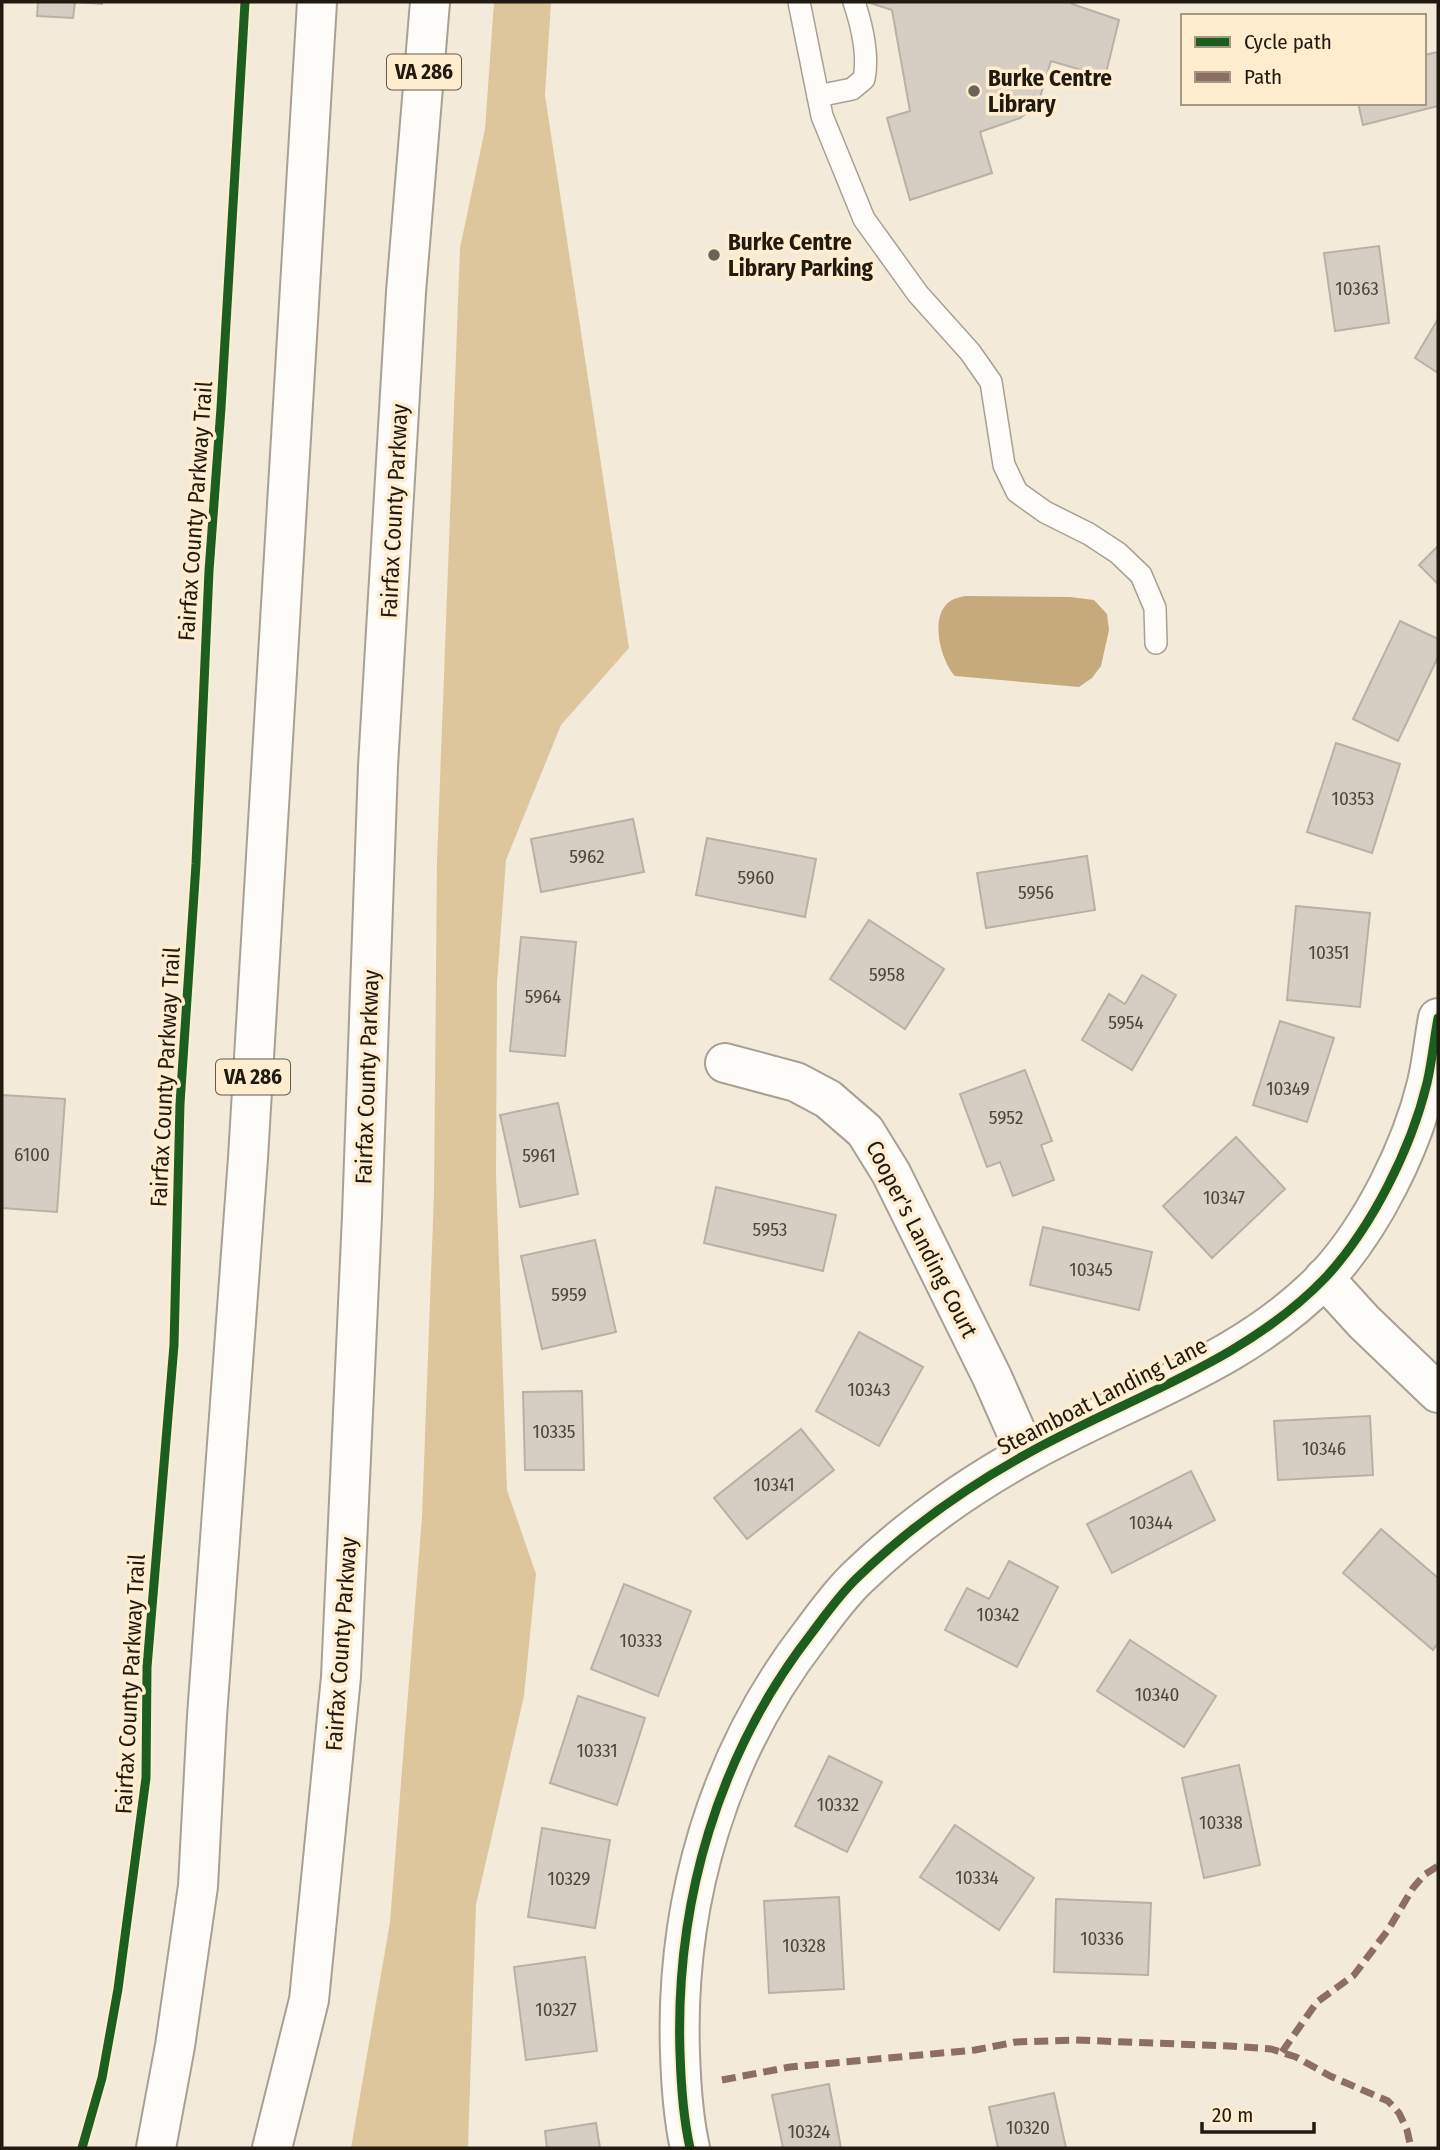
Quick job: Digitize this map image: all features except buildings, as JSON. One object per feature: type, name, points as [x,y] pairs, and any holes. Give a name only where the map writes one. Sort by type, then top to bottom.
[{"type":"main road","name":"VA 286","points":[[156,2148],[175,2046],[198,1886],[209,1688],[248,1158],[317,2]]},
{"type":"main road","name":"Fairfax County Parkway","points":[[272,2148],[309,2000],[341,1677],[379,752],[406,292],[430,2]]},
{"type":"main road","name":"Steamboat Landing Lane","points":[[690,2148],[681,2082],[679,2022],[681,1968],[689,1908],[700,1856],[716,1805],[762,1704],[783,1670],[857,1578],[952,1498],[1026,1454],[1215,1361],[1288,1311],[1324,1278],[1350,1248],[1388,1186],[1413,1132],[1428,1081],[1438,1018]]},
{"type":"main road","name":"Cooper's Landing Court","points":[[725,1063],[796,1082],[828,1100],[865,1131],[897,1185],[992,1377],[1026,1454]]},
{"type":"main road","points":[[1324,1278],[1364,1322],[1438,1393]]},
{"type":"lane","points":[[799,2],[822,116],[863,219],[918,294],[970,352],[991,382],[1004,465],[1017,492],[1045,512],[1089,534],[1118,553],[1141,575],[1154,608],[1156,643]]},
{"type":"lane","points":[[818,96],[852,89],[864,79],[867,63],[854,2]]},
{"type":"shaded area","points":[[494,2],[551,2],[545,95],[629,648],[561,725],[506,860],[497,983],[496,1175],[507,1490],[536,1574],[524,1696],[476,1905],[468,2148],[351,2148],[390,1922],[422,1517],[434,1193],[437,861],[460,248],[485,129]]},
{"type":"shaded area","points":[[965,596],[1070,597],[1094,600],[1107,614],[1109,630],[1101,666],[1092,678],[1079,687],[955,676],[945,660],[938,628],[943,609],[954,599]]},
{"type":"marked path","points":[[1282,2052],[1317,2002],[1354,1975],[1388,1930],[1413,1888],[1424,1875],[1438,1866]]},
{"type":"marked path","points":[[722,2080],[790,2067],[975,2050],[1016,2042],[1075,2040],[1271,2049],[1296,2057],[1330,2076],[1388,2101],[1399,2113],[1411,2148]]},
{"type":"cycle path","name":"Fairfax County Parkway Trail","points":[[82,2148],[102,2078],[118,1989],[146,1778],[147,1667],[174,1345],[180,1104],[196,864],[209,571],[245,2]]},
{"type":"cycle path","points":[[690,2148],[682,2089],[680,1997],[685,1941],[695,1886],[727,1779],[778,1680],[851,1584],[897,1542],[937,1511],[1023,1456],[1221,1357],[1258,1334],[1326,1277],[1359,1235],[1400,1160],[1427,1083],[1438,1018]]},
{"type":"place","name":"Burke Centre Library","points":[[974,91]]},
{"type":"place","name":"Burke Centre Library Parking","points":[[714,255]]}]
